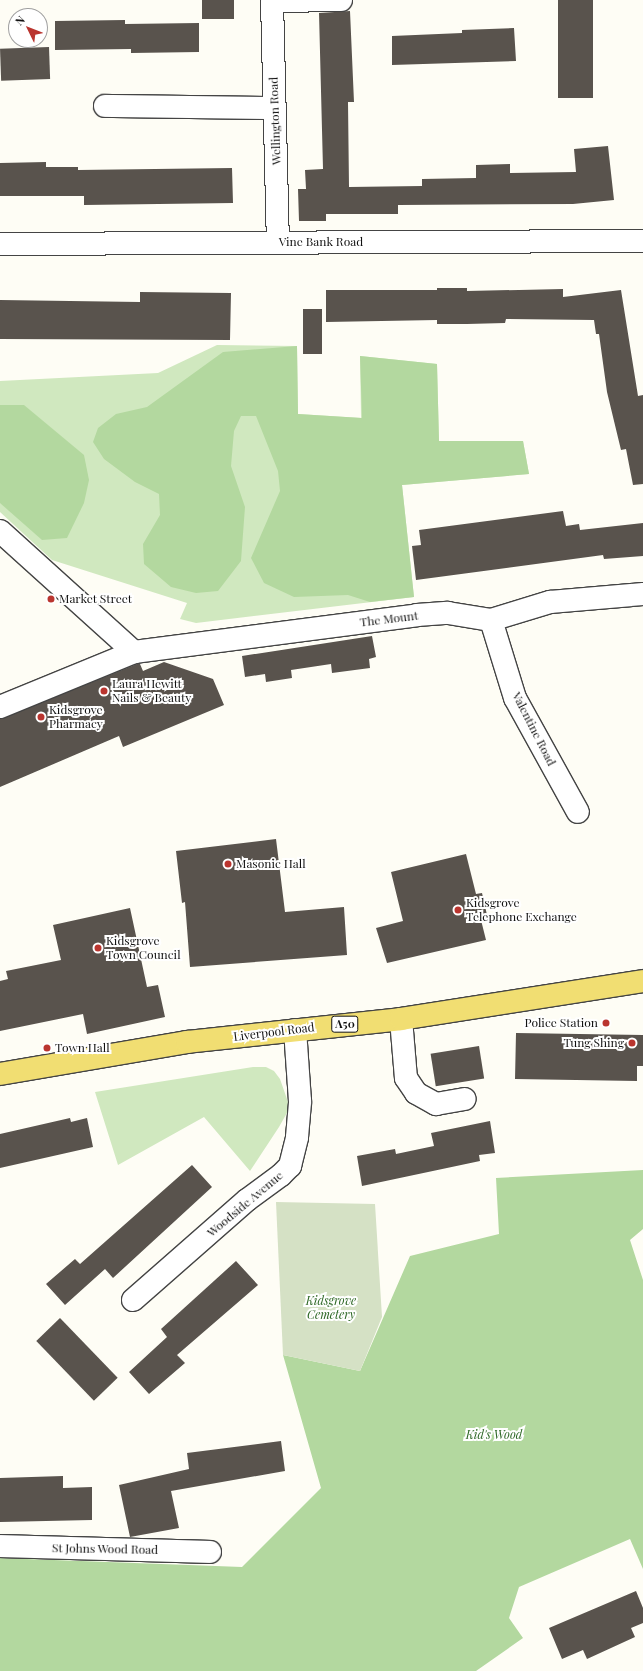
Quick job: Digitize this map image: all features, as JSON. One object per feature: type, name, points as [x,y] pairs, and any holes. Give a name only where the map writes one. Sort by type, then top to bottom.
[{"type":"main road","name":"Liverpool Road","points":[[0,1074],[187,1042],[401,1019],[643,981]]},
{"type":"street","points":[[272,0],[341,0]]},
{"type":"street","name":"Wellington Road","points":[[272,0],[278,242]]},
{"type":"street","points":[[105,106],[274,108]]},
{"type":"street","name":"Vine Bank Road","points":[[0,244],[643,241]]},
{"type":"street","points":[[0,530],[134,652],[0,708]]},
{"type":"street","name":"The Mount","points":[[134,652],[417,615],[448,613],[491,620],[550,602],[643,594]]},
{"type":"street","name":"Valentine Road","points":[[491,620],[516,698],[578,812]]},
{"type":"street","points":[[401,1019],[406,1078],[416,1093],[436,1104],[465,1099]]},
{"type":"street","name":"Woodside Avenue","points":[[133,1300],[247,1200],[281,1175],[290,1166],[297,1137],[300,1101],[295,1030]]},
{"type":"street","name":"St Johns Wood Road","points":[[0,1546],[210,1552]]},
{"type":"green space","points":[[217,345],[297,346],[298,414],[361,418],[360,356],[437,364],[439,441],[523,441],[529,474],[402,485],[414,597],[196,623],[180,619],[187,603],[52,560],[0,512],[0,381],[158,373]]},
{"type":"green space","points":[[297,346],[298,414],[362,418],[360,356],[437,364],[439,441],[523,441],[529,474],[402,485],[414,597],[370,602],[348,595],[294,597],[264,583],[251,558],[280,491],[278,471],[256,416],[241,416],[234,431],[231,466],[245,507],[241,561],[218,591],[196,593],[171,587],[144,564],[143,544],[160,515],[159,494],[135,482],[104,459],[93,442],[98,428],[116,414],[147,407],[223,352]]},
{"type":"green space","points":[[0,405],[24,405],[84,455],[89,480],[84,503],[67,538],[42,540],[0,503]]},
{"type":"green space","points":[[253,1067],[266,1067],[274,1071],[280,1079],[288,1102],[288,1111],[250,1171],[204,1117],[118,1165],[95,1092]]},
{"type":"green space","name":"Kid's Wood","points":[[643,1170],[643,1229],[630,1240],[643,1280],[643,1569],[630,1539],[519,1587],[509,1618],[523,1638],[476,1671],[0,1671],[0,1558],[242,1567],[321,1488],[283,1355],[360,1371],[410,1256],[499,1234],[496,1178]]},
{"type":"green space","name":"Kidsgrove Cemetery","points":[[276,1202],[375,1204],[382,1317],[360,1371],[283,1355]]},
{"type":"building","points":[[202,0],[234,0],[234,19],[202,19]]},
{"type":"building","points":[[558,0],[593,0],[593,98],[558,98]]},
{"type":"building","points":[[350,11],[354,102],[348,102],[349,187],[422,186],[422,179],[476,178],[476,165],[510,164],[510,173],[576,172],[574,149],[608,146],[614,200],[573,204],[398,205],[398,214],[326,214],[326,221],[299,221],[298,189],[306,189],[305,170],[323,169],[319,13]]},
{"type":"building","points":[[125,20],[125,24],[199,23],[199,52],[131,53],[131,49],[55,50],[55,21]]},
{"type":"building","points":[[514,28],[516,61],[392,65],[392,36],[462,33],[462,30]]},
{"type":"building","points":[[49,47],[50,79],[1,81],[0,49]]},
{"type":"building","points":[[46,162],[46,167],[78,167],[78,170],[232,168],[233,203],[84,205],[84,196],[0,196],[0,163]]},
{"type":"building","points":[[437,288],[467,288],[467,291],[563,289],[563,297],[621,290],[638,396],[643,395],[643,484],[633,485],[626,449],[621,450],[607,392],[599,334],[596,334],[594,320],[506,319],[505,323],[467,324],[437,324],[437,320],[326,322],[326,290],[437,290]]},
{"type":"building","points":[[140,292],[231,293],[230,340],[0,339],[0,300],[140,302]]},
{"type":"building","points":[[303,309],[322,309],[322,354],[303,354]]},
{"type":"building","points":[[563,511],[566,526],[579,524],[580,530],[643,523],[643,556],[604,559],[603,555],[416,580],[412,546],[421,545],[419,530]]},
{"type":"building","points":[[372,636],[376,657],[369,659],[370,668],[332,673],[331,664],[291,670],[292,678],[266,682],[265,674],[245,677],[242,656]]},
{"type":"building","points":[[164,662],[213,679],[224,705],[123,747],[119,736],[0,787],[0,719],[137,664],[140,664],[143,671]]},
{"type":"building","points":[[276,839],[285,912],[344,907],[347,955],[190,967],[185,902],[182,903],[176,851]]},
{"type":"building","name":"Kidsgrove Telephone Exchange","points":[[466,854],[476,894],[482,893],[487,915],[480,916],[486,940],[387,963],[376,928],[403,921],[391,872]]},
{"type":"building","name":"Kidsgrove Town Council","points":[[130,908],[147,987],[158,985],[165,1017],[87,1034],[83,1014],[0,1031],[0,981],[8,979],[6,971],[61,960],[53,925]]},
{"type":"building","points":[[516,1033],[643,1035],[643,1066],[637,1066],[637,1081],[515,1079]]},
{"type":"building","points":[[479,1046],[484,1079],[436,1086],[431,1054]]},
{"type":"building","points":[[70,1118],[71,1122],[87,1118],[93,1147],[0,1168],[0,1134]]},
{"type":"building","points":[[490,1121],[495,1153],[479,1155],[480,1161],[362,1186],[357,1156],[395,1149],[396,1154],[434,1146],[431,1133]]},
{"type":"building","points":[[192,1165],[212,1187],[113,1278],[105,1269],[65,1305],[46,1284],[75,1259],[80,1264]]},
{"type":"building","points":[[236,1261],[258,1285],[177,1355],[185,1363],[149,1394],[129,1372],[167,1337],[161,1329]]},
{"type":"building","points":[[60,1318],[118,1378],[94,1401],[36,1341]]},
{"type":"building","points":[[281,1441],[285,1471],[171,1491],[179,1528],[130,1537],[119,1485],[189,1469],[187,1453]]},
{"type":"building","points":[[63,1476],[63,1488],[92,1487],[92,1520],[0,1522],[0,1478]]},
{"type":"building","points":[[636,1591],[643,1608],[643,1623],[631,1628],[635,1637],[587,1659],[583,1650],[562,1659],[549,1628]]},
{"type":"place","name":"Market Street","points":[[51,599]]},
{"type":"place","name":"Laura Hewitt Nails & Beauty","points":[[104,691]]},
{"type":"place","name":"Kidsgrove Pharmacy","points":[[41,717]]},
{"type":"place","name":"Masonic Hall","points":[[228,864]]},
{"type":"place","name":"Kidsgrove Telephone Exchange","points":[[458,910]]},
{"type":"place","name":"Kidsgrove Town Council","points":[[98,948]]},
{"type":"place","name":"Police Station","points":[[606,1023]]},
{"type":"place","name":"Tung Shing","points":[[632,1043]]},
{"type":"place","name":"Town Hall","points":[[47,1048]]}]
